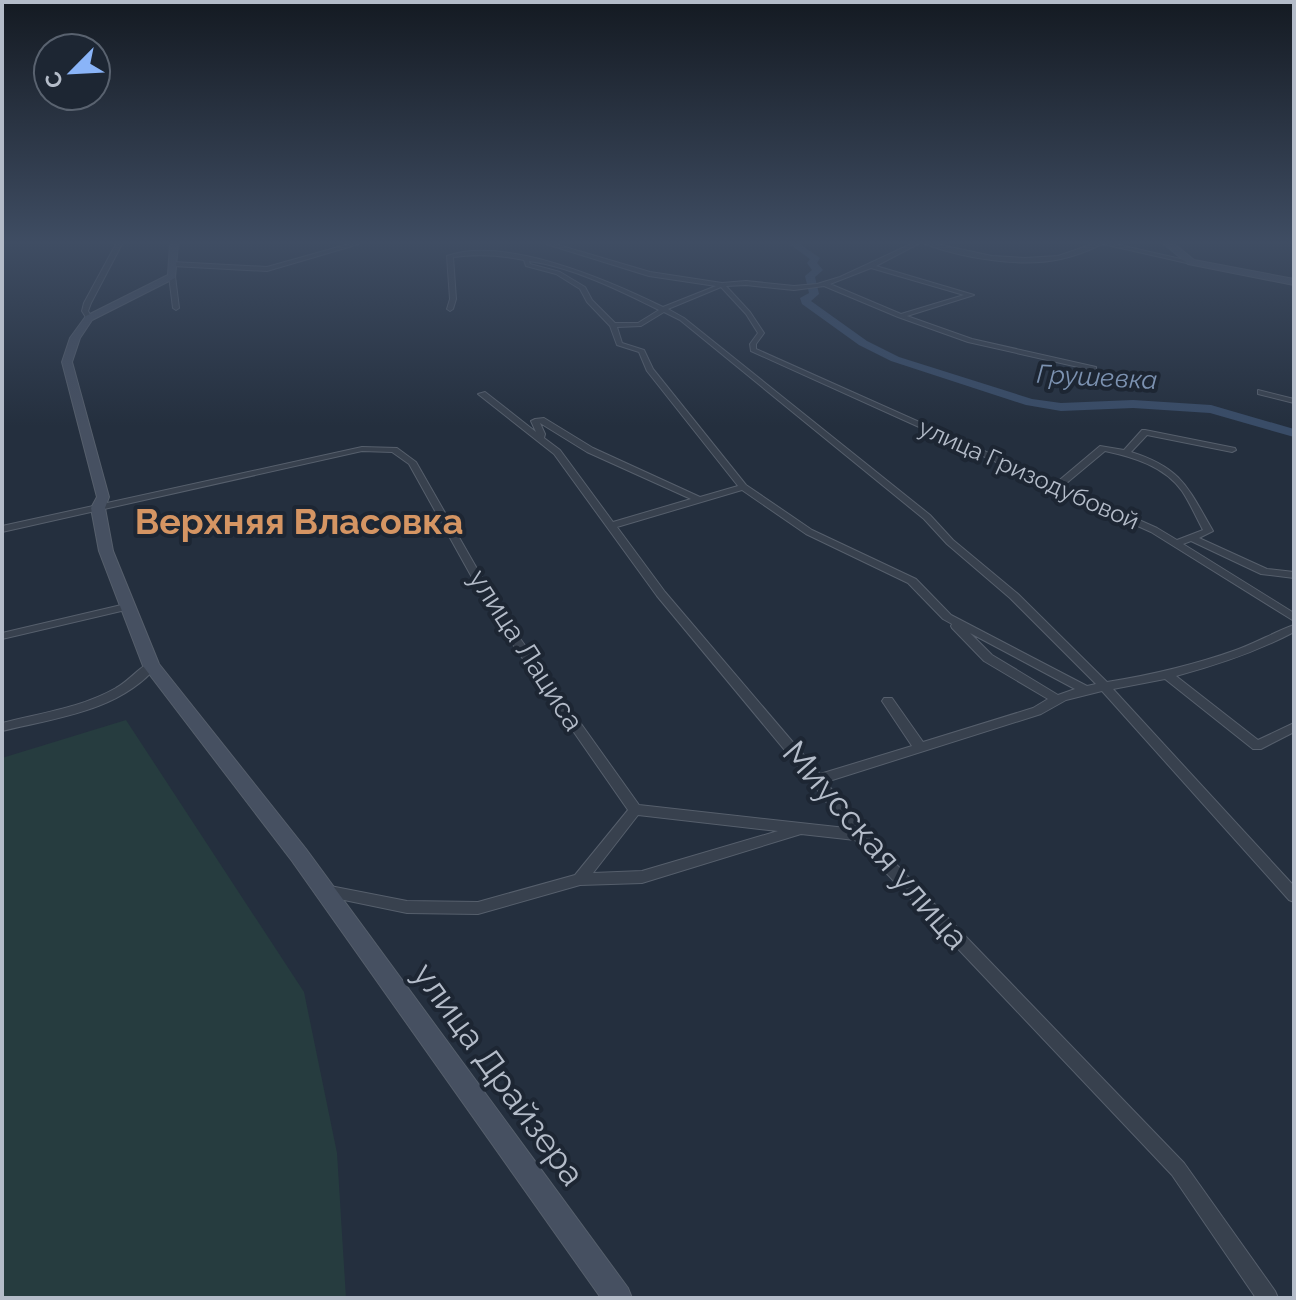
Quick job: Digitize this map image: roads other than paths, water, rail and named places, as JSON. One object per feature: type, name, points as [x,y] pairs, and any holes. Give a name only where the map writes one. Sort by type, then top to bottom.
[{"type":"street","points":[[86,305],[85,311],[89,318],[112,305]]},
{"type":"street","points":[[450,309],[451,305]]},
{"type":"street","points":[[593,305],[613,325],[619,344],[642,351],[650,369],[743,487],[809,532],[912,581],[988,658],[1054,698]]},
{"type":"street","points":[[654,305],[682,319],[927,517],[950,542],[1014,596],[1106,688],[1294,896]]},
{"type":"street","points":[[613,325],[639,325],[674,305]]},
{"type":"street","name":"улица Гризодубовой","points":[[740,305],[761,333],[753,344],[753,350],[1154,530],[1294,618]]},
{"type":"street","points":[[871,305],[970,341],[1093,369]]},
{"type":"street","points":[[900,316],[938,305]]},
{"type":"street","name":"улица Драйзера","points":[[89,318],[75,338],[67,362],[103,497],[98,508],[106,551],[151,666],[325,891],[618,1298]]},
{"type":"street","points":[[1261,392],[1294,401]]},
{"type":"street","name":"Миусская улица","points":[[482,394],[557,452],[661,594],[817,780],[859,835],[1178,1169],[1268,1298]]},
{"type":"street","points":[[540,439],[535,421],[541,420],[590,450],[700,500]]},
{"type":"street","points":[[1126,453],[1145,432],[1232,450]]},
{"type":"street","points":[[1057,487],[1103,448],[1155,465],[1179,482],[1208,531],[1176,544]]},
{"type":"street","name":"улица Лациса","points":[[98,508],[362,449],[394,450],[412,462],[499,617],[635,810]]},
{"type":"street","points":[[611,526],[743,487]]},
{"type":"street","points":[[2,529],[98,508]]},
{"type":"street","points":[[1154,530],[1195,538],[1265,572],[1294,575]]},
{"type":"street","points":[[2,636],[130,606]]},
{"type":"street","points":[[947,617],[1087,691]]},
{"type":"street","points":[[817,780],[1037,711],[1054,698],[1166,674],[1273,640],[1294,628]]},
{"type":"street","points":[[2,727],[117,695],[136,684],[151,666]]},
{"type":"street","points":[[1166,674],[1257,746],[1294,727]]},
{"type":"street","points":[[888,701],[920,747]]},
{"type":"street","points":[[580,879],[635,810],[859,835]]},
{"type":"street","points":[[325,891],[407,907],[478,908],[580,879],[642,877],[800,830]]},
{"type":"waterway","name":"Грушевка","points":[[810,305],[863,343],[895,359],[1030,402],[1061,407],[1133,404],[1211,409],[1294,433]]},
{"type":"district","name":"Верхняя Власовка","points":[[299,521]]}]
